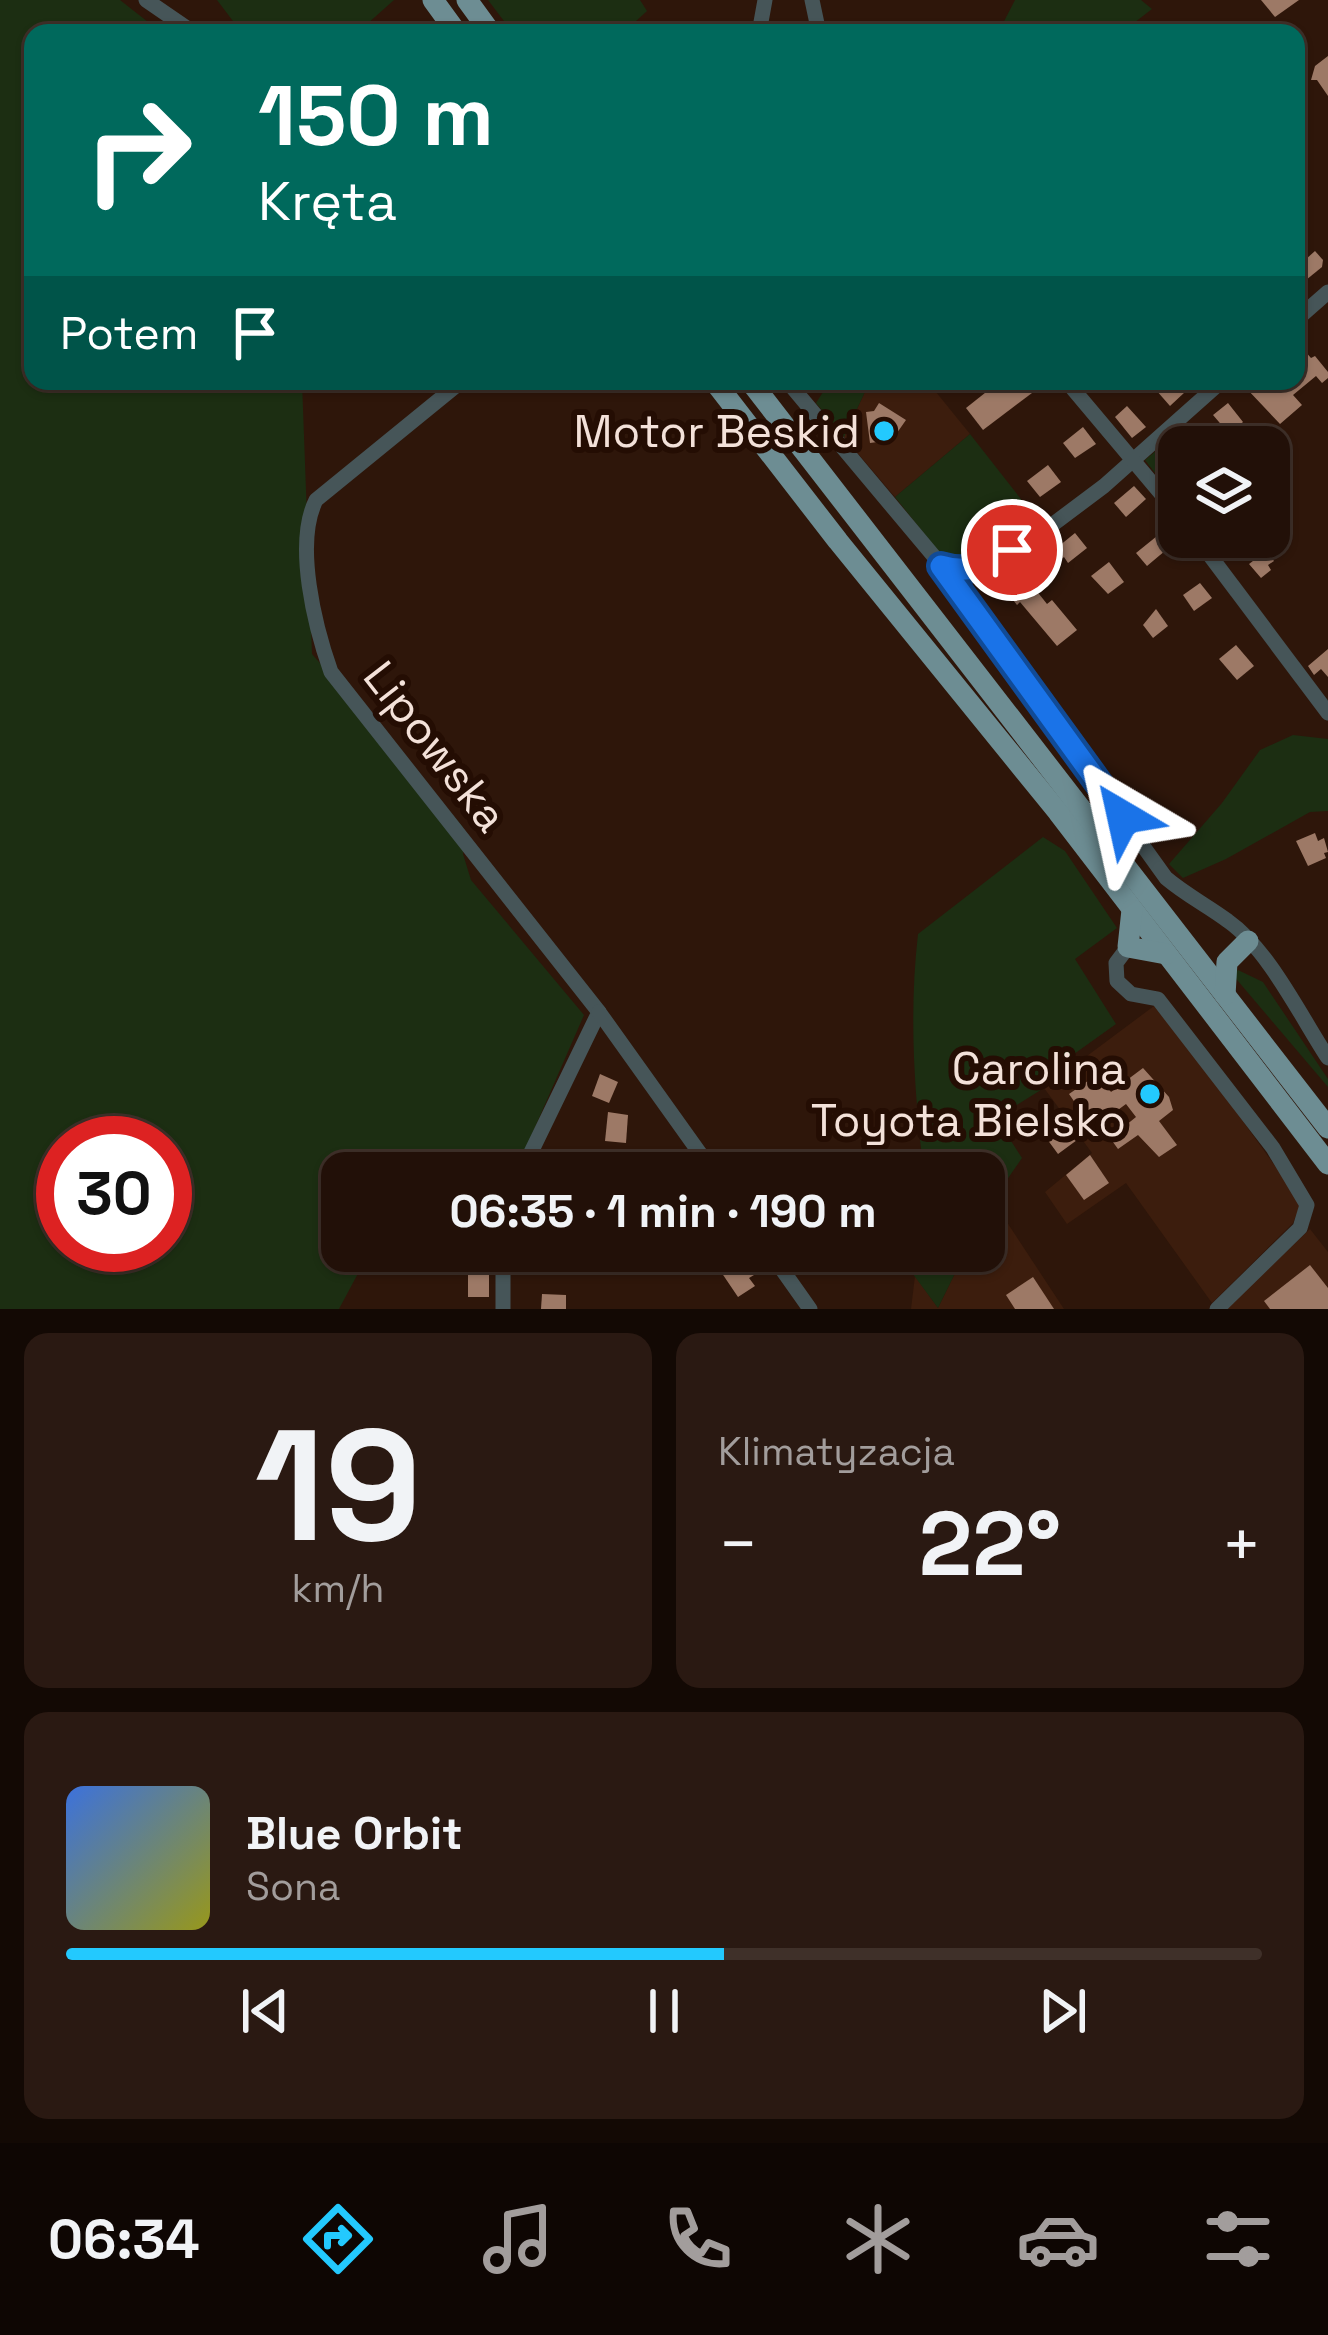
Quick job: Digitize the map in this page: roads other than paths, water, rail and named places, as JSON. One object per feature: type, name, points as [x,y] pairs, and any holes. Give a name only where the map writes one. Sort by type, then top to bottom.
[{"type":"main road","points":[[721,390],[1016,758],[1328,1164]]},
{"type":"main road","points":[[757,390],[1328,1128]]},
{"type":"main road","points":[[1132,910],[1128,947],[1166,955]]},
{"type":"main road","points":[[1225,996],[1227,962],[1248,941]]},
{"type":"street","points":[[146,0],[181,24]]},
{"type":"street","points":[[1305,312],[1328,292]]},
{"type":"street","name":"Lipowska","points":[[451,390],[316,500],[306,542],[318,636],[331,672],[599,1012],[698,1152]]},
{"type":"street","points":[[794,390],[941,566],[1166,878],[1228,920],[1248,941],[1328,1058]]},
{"type":"street","points":[[1079,390],[1158,489]]},
{"type":"street","points":[[941,566],[960,572],[980,569],[1044,532],[1212,390]]},
{"type":"street","points":[[1212,558],[1328,712]]},
{"type":"street","points":[[1128,947],[1116,963],[1117,981],[1131,994],[1158,999],[1273,1148],[1307,1205],[1300,1228],[1217,1309]]},
{"type":"street","points":[[531,1152],[599,1012]]},
{"type":"street","points":[[503,1272],[503,1309]]},
{"type":"street","points":[[784,1272],[810,1309]]},
{"type":"place","name":"Motor Beskid","points":[[884,431]]},
{"type":"place","name":"Carolina Toyota Bielsko","points":[[1150,1094]]}]
